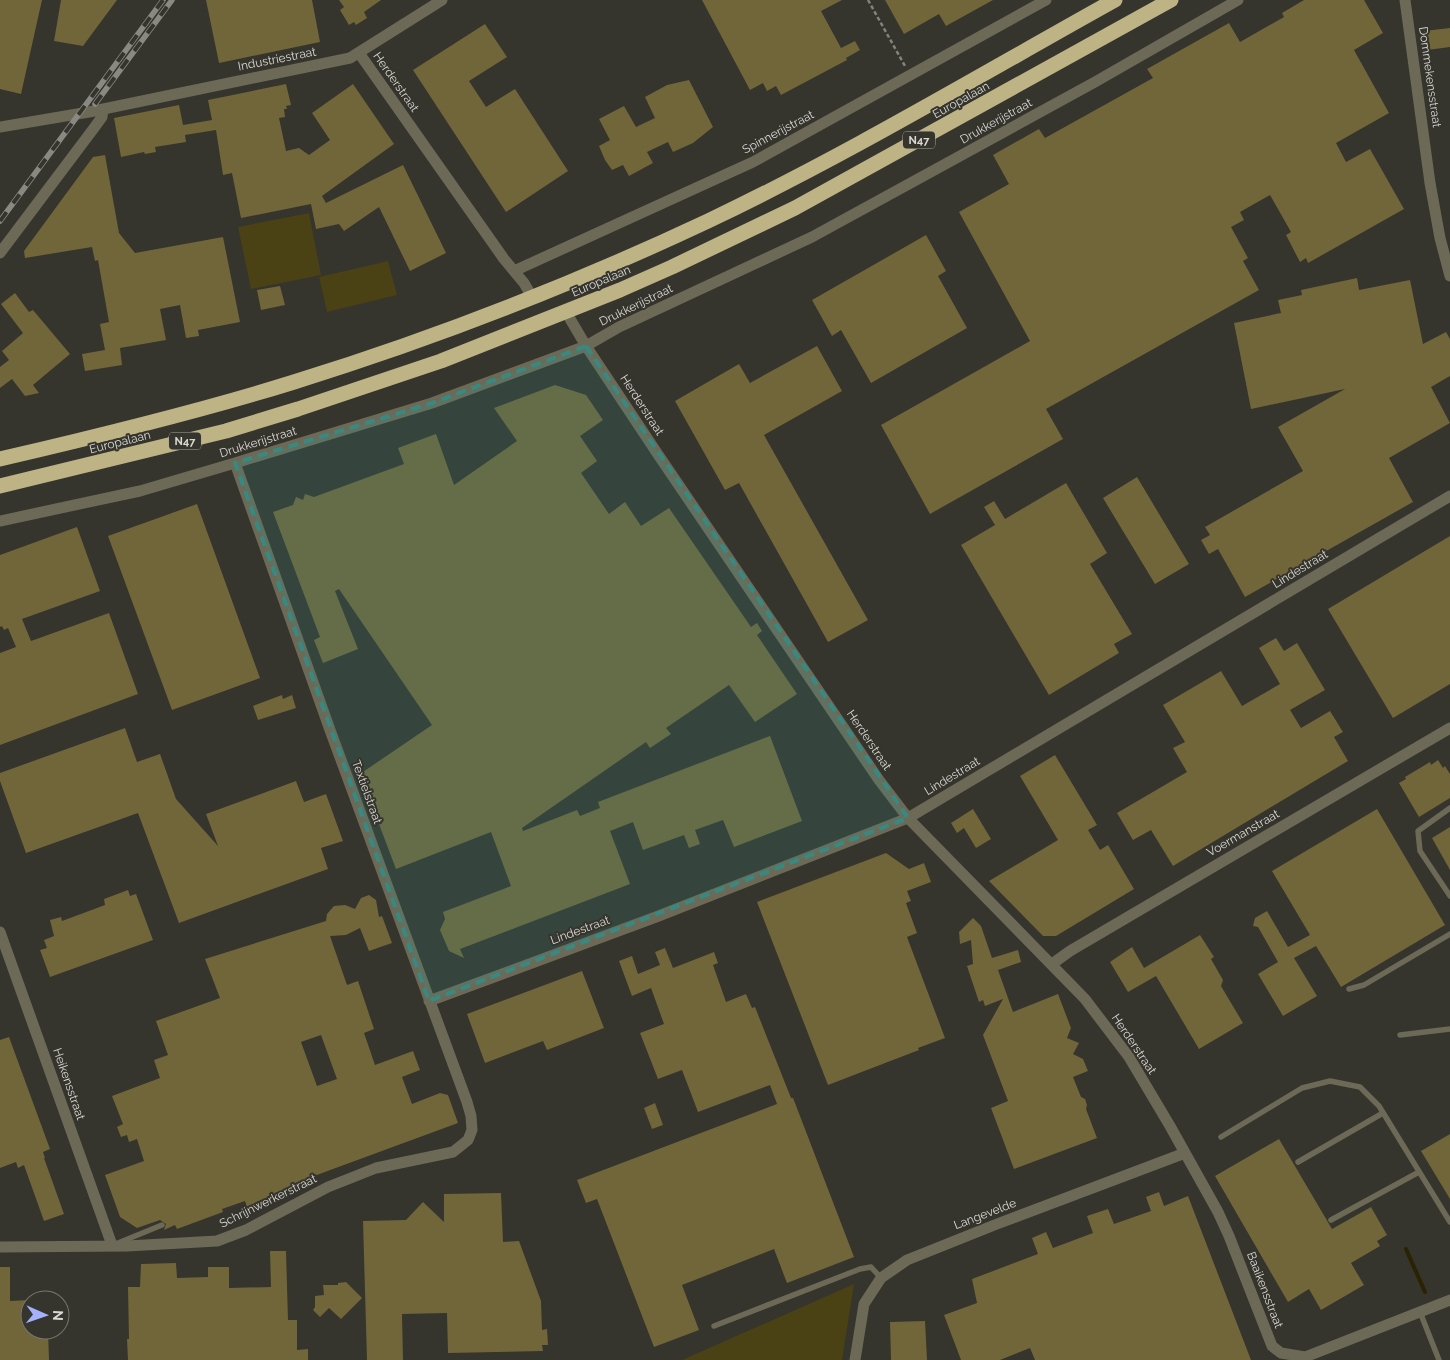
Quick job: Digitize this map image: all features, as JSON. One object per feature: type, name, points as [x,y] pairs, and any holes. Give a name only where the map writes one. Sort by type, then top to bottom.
[{"type":"highway","name":"Europalaan","points":[[0,459],[127,429],[293,383],[389,351],[532,298],[661,242],[782,184],[1114,0]]},
{"type":"highway","name":"Europalaan","points":[[0,486],[216,433],[298,409],[441,361],[566,312],[672,268],[795,208],[1171,0]]},
{"type":"street","name":"Industriestraat","points":[[0,127],[103,109],[350,58],[442,0]]},
{"type":"street","name":"Spinnerijstraat","points":[[514,271],[753,162],[1046,0]]},
{"type":"street","name":"Drukkerijstraat","points":[[0,522],[140,491],[235,463],[432,403],[586,346],[620,327],[812,237],[1095,82],[1238,0]]},
{"type":"street","name":"Dommekensstraat","points":[[1406,0],[1430,183],[1440,238],[1450,276]]},
{"type":"street","name":"Herderstraat","points":[[359,53],[504,259],[524,283],[532,298]]},
{"type":"street","points":[[0,253],[102,117],[103,109]]},
{"type":"street","name":"Herderstraat","points":[[566,312],[586,346],[657,453],[879,780],[908,818],[1085,999],[1129,1057],[1185,1153]]},
{"type":"street","name":"Textielstraat","points":[[235,463],[324,713],[467,1102],[472,1130]]},
{"type":"street","name":"Lindestraat","points":[[429,1001],[656,917],[908,818],[1450,496]]},
{"type":"street","name":"Voermanstraat","points":[[1052,964],[1095,936],[1450,728]]},
{"type":"street","name":"Heikensstraat","points":[[0,932],[112,1245]]},
{"type":"street","name":"Schrijnwerkerstraat","points":[[0,1246],[178,1244],[217,1241],[246,1230],[328,1187],[376,1168],[453,1152],[468,1140],[472,1130]]},
{"type":"street","name":"Langevelde","points":[[855,1360],[864,1304],[880,1278],[907,1260],[1185,1153]]},
{"type":"street","name":"Baaikensstraat","points":[[1185,1153],[1218,1212],[1229,1236],[1272,1346],[1281,1353],[1298,1358],[1450,1300]]},
{"type":"lane","points":[[1450,808],[1418,831],[1420,852],[1450,896]]},
{"type":"lane","points":[[1349,989],[1364,985],[1450,934]]},
{"type":"lane","points":[[1400,1035],[1450,1029]]},
{"type":"lane","points":[[1222,1137],[1302,1088],[1330,1081],[1360,1088],[1379,1106],[1450,1222]]},
{"type":"lane","points":[[1298,1162],[1383,1113]]},
{"type":"lane","points":[[1332,1220],[1419,1172]]},
{"type":"lane","points":[[112,1245],[162,1225]]},
{"type":"lane","points":[[714,1326],[860,1269],[871,1268],[880,1278]]},
{"type":"lane","points":[[1420,1312],[1439,1360]]},
{"type":"path","points":[[868,0],[910,75]]},
{"type":"highlighted area","points":[[586,346],[908,818],[429,1001],[235,463],[432,403]]},
{"type":"shaded area","points":[[309,213],[321,275],[251,289],[238,227]]},
{"type":"shaded area","points":[[388,261],[397,295],[327,312],[319,277]]},
{"type":"shaded area","points":[[854,1284],[842,1360],[682,1360]]},
{"type":"building","points":[[0,0],[42,0],[21,94],[0,89]]},
{"type":"building","points":[[61,0],[117,0],[83,46],[54,41]]},
{"type":"building","points":[[206,0],[312,0],[320,42],[219,63]]},
{"type":"building","points":[[339,0],[381,0],[364,12],[367,18],[356,25],[354,22],[349,25],[340,10],[344,7]]},
{"type":"building","points":[[702,0],[842,0],[821,11],[841,48],[855,41],[860,50],[846,58],[847,60],[781,95],[776,86],[767,91],[763,83],[750,90]]},
{"type":"building","points":[[885,0],[993,0],[946,26],[939,14],[904,34]]},
{"type":"building","points":[[1304,0],[1364,0],[1383,33],[1354,50],[1389,113],[1336,143],[1346,162],[1370,149],[1404,209],[1308,263],[1306,258],[1300,262],[1286,235],[1291,232],[1270,195],[1240,212],[1244,220],[1231,227],[1248,258],[1243,261],[1259,290],[1046,409],[1063,439],[930,514],[881,425],[1030,341],[959,212],[1009,184],[993,155],[1039,129],[1045,138],[1153,78],[1147,69],[1229,23],[1240,42],[1284,17],[1282,13]]},
{"type":"building","points":[[485,24],[507,57],[469,81],[486,107],[515,89],[568,171],[506,212],[413,70]]},
{"type":"building","points":[[1450,28],[1450,47],[1427,50],[1424,31]]},
{"type":"building","points":[[689,80],[713,127],[693,143],[673,152],[668,142],[647,152],[653,163],[629,176],[623,165],[612,170],[599,146],[610,140],[599,119],[624,106],[636,127],[655,118],[645,97],[667,85]]},
{"type":"building","points":[[286,84],[291,105],[286,106],[287,109],[284,109],[285,117],[279,118],[286,151],[299,148],[309,155],[330,140],[312,113],[353,84],[394,144],[322,196],[326,203],[403,165],[446,253],[410,271],[379,207],[344,231],[339,224],[316,229],[311,204],[241,218],[232,173],[223,175],[216,130],[185,135],[186,142],[155,147],[156,152],[145,154],[144,152],[121,157],[114,118],[179,105],[183,125],[212,120],[208,100]]},
{"type":"building","points":[[105,155],[119,233],[135,253],[223,237],[240,322],[198,330],[199,336],[186,338],[180,305],[160,309],[166,340],[120,348],[122,365],[85,371],[82,354],[105,350],[100,324],[109,322],[98,260],[95,261],[92,247],[25,258],[24,251],[93,157]]},
{"type":"building","points":[[926,235],[946,271],[938,276],[967,328],[871,383],[841,330],[832,336],[812,300]]},
{"type":"building","points":[[1357,278],[1359,290],[1410,280],[1423,344],[1446,332],[1450,339],[1450,376],[1431,387],[1450,423],[1389,458],[1413,502],[1245,597],[1218,549],[1209,554],[1201,540],[1210,535],[1205,527],[1303,471],[1278,427],[1345,389],[1251,409],[1234,323],[1281,313],[1278,300],[1302,295],[1301,290]]},
{"type":"building","points":[[280,286],[285,305],[261,310],[257,290]]},
{"type":"building","points":[[15,293],[29,312],[33,310],[70,354],[33,385],[39,393],[25,396],[12,379],[0,388],[0,367],[9,360],[2,351],[23,333],[1,304]]},
{"type":"building","points":[[817,346],[842,391],[764,435],[868,620],[828,642],[739,483],[725,490],[675,401],[739,364],[750,383]]},
{"type":"building","points":[[555,385],[586,395],[603,420],[580,436],[597,461],[581,473],[609,514],[625,502],[641,526],[669,508],[751,627],[757,623],[762,631],[757,635],[797,694],[755,722],[729,685],[666,728],[671,734],[650,748],[646,742],[522,828],[523,831],[577,810],[580,816],[600,808],[598,802],[770,736],[802,821],[734,847],[723,820],[695,830],[700,844],[689,848],[684,835],[643,850],[633,822],[610,831],[630,884],[460,949],[464,958],[449,951],[440,930],[445,919],[443,912],[511,886],[491,832],[396,869],[360,774],[432,725],[339,589],[335,591],[358,649],[323,663],[314,640],[320,637],[273,512],[293,505],[296,497],[303,500],[305,494],[314,497],[404,464],[398,448],[436,434],[454,485],[517,441],[494,408]]},
{"type":"building","points":[[1137,477],[1189,564],[1155,584],[1103,498]]},
{"type":"building","points":[[1066,483],[1107,553],[1090,564],[1132,634],[1114,644],[1119,653],[1049,695],[961,545],[995,525],[984,507],[994,501],[1005,519]]},
{"type":"building","points":[[197,504],[260,678],[172,710],[108,536]]},
{"type":"building","points":[[77,527],[100,591],[22,619],[31,641],[109,613],[138,694],[0,745],[0,653],[16,647],[8,628],[4,630],[2,626],[0,627],[0,555]]},
{"type":"building","points":[[1450,536],[1450,684],[1393,718],[1328,609]]},
{"type":"building","points":[[1276,638],[1284,651],[1297,643],[1325,690],[1290,710],[1301,728],[1330,711],[1343,732],[1334,737],[1348,761],[1173,866],[1151,830],[1133,840],[1117,813],[1187,772],[1173,748],[1185,742],[1163,705],[1221,671],[1242,706],[1280,684],[1259,648]]},
{"type":"building","points":[[282,695],[283,699],[292,695],[296,708],[258,720],[253,706]]},
{"type":"building","points":[[125,728],[137,762],[160,754],[176,799],[218,846],[206,814],[296,781],[304,802],[326,794],[343,841],[321,848],[328,869],[179,923],[138,813],[26,853],[0,781],[0,773]]},
{"type":"building","points":[[1055,755],[1097,825],[1088,830],[1100,850],[1108,845],[1134,889],[1056,936],[1043,936],[989,881],[1058,840],[1020,776]]},
{"type":"building","points":[[1438,760],[1450,774],[1450,798],[1419,817],[1399,783],[1406,779],[1405,777],[1430,762],[1431,765]]},
{"type":"building","points":[[973,809],[991,839],[976,848],[964,828],[957,833],[951,823]]},
{"type":"building","points":[[1377,809],[1445,925],[1341,987],[1316,946],[1294,958],[1317,996],[1283,1016],[1258,974],[1278,962],[1258,927],[1253,926],[1255,918],[1267,911],[1288,947],[1310,935],[1272,871]]},
{"type":"building","points":[[1450,827],[1450,870],[1432,838]]},
{"type":"building","points":[[886,853],[909,869],[924,863],[931,882],[907,891],[911,901],[906,903],[917,933],[907,937],[945,1038],[828,1085],[757,902]]},
{"type":"building","points":[[128,890],[130,896],[136,894],[153,940],[50,977],[40,950],[47,948],[44,940],[54,936],[50,920],[61,917],[62,921],[105,905],[104,899]]},
{"type":"building","points":[[369,895],[376,900],[379,917],[382,916],[392,943],[369,951],[360,928],[346,935],[330,936],[347,985],[358,981],[374,1029],[364,1033],[375,1065],[413,1051],[420,1070],[402,1077],[412,1104],[440,1093],[448,1095],[458,1123],[314,1176],[316,1181],[269,1199],[270,1201],[248,1210],[245,1201],[222,1209],[223,1212],[177,1229],[175,1225],[164,1230],[166,1224],[160,1220],[137,1228],[120,1217],[105,1175],[144,1161],[137,1139],[129,1142],[127,1135],[121,1137],[117,1127],[123,1124],[112,1096],[160,1078],[154,1060],[168,1055],[156,1021],[220,998],[205,959],[326,921],[327,914],[334,906],[345,905],[355,909],[361,898]],"holes":[[[321,1035],[337,1079],[317,1086],[301,1042]]]},
{"type":"building","points":[[973,918],[981,926],[992,958],[1018,950],[1021,962],[998,970],[1013,1012],[1058,994],[1071,1028],[1067,1038],[1079,1043],[1073,1054],[1083,1059],[1088,1071],[1073,1077],[1081,1097],[1085,1099],[1086,1109],[1097,1138],[1014,1169],[991,1108],[1008,1101],[983,1035],[1003,999],[985,1006],[983,1000],[979,1002],[967,966],[973,964],[971,940],[960,944],[959,932]]},
{"type":"building","points":[[1200,935],[1214,957],[1211,959],[1223,980],[1221,986],[1243,1023],[1199,1049],[1156,976],[1128,992],[1110,962],[1132,947],[1144,968]]},
{"type":"building","points":[[665,948],[673,968],[714,952],[718,963],[713,965],[726,1002],[746,994],[752,1008],[755,1007],[791,1098],[793,1098],[795,1103],[854,1257],[787,1283],[774,1249],[682,1285],[699,1330],[654,1347],[597,1199],[586,1203],[577,1180],[777,1104],[770,1085],[698,1112],[682,1070],[658,1079],[640,1033],[664,1024],[651,988],[632,996],[619,961],[632,956],[638,974],[660,965],[655,952]]},
{"type":"building","points":[[582,971],[604,1028],[547,1050],[543,1041],[485,1063],[467,1014]]},
{"type":"building","points":[[9,1037],[50,1149],[43,1152],[44,1158],[64,1214],[44,1221],[24,1165],[18,1168],[16,1162],[0,1168],[0,1040]]},
{"type":"building","points":[[655,1103],[663,1125],[652,1129],[644,1108]]},
{"type":"building","points":[[1450,1134],[1450,1199],[1421,1151]]},
{"type":"building","points":[[1279,1139],[1332,1229],[1371,1207],[1387,1235],[1377,1241],[1380,1246],[1351,1263],[1364,1285],[1321,1310],[1309,1289],[1288,1302],[1215,1176]]},
{"type":"building","points":[[1159,1192],[1164,1206],[1188,1196],[1251,1360],[1035,1360],[1030,1348],[1000,1360],[961,1360],[944,1315],[977,1303],[972,1279],[1038,1254],[1032,1238],[1046,1232],[1053,1248],[1093,1233],[1087,1216],[1108,1209],[1114,1224],[1151,1211],[1146,1197]]},
{"type":"building","points":[[501,1193],[503,1242],[519,1241],[541,1301],[542,1330],[547,1329],[548,1345],[542,1345],[543,1351],[448,1353],[447,1313],[402,1314],[403,1360],[367,1360],[363,1221],[406,1220],[423,1202],[444,1222],[444,1194]]},
{"type":"building","points":[[270,1251],[286,1251],[288,1320],[297,1320],[297,1350],[308,1349],[308,1360],[128,1360],[128,1287],[140,1287],[141,1264],[176,1263],[177,1278],[208,1277],[208,1267],[229,1267],[229,1288],[271,1287]]},
{"type":"building","points":[[0,1267],[10,1267],[10,1301],[20,1300],[20,1340],[48,1340],[49,1360],[0,1360]]},
{"type":"building","points":[[346,1282],[362,1298],[341,1319],[329,1308],[320,1317],[313,1310],[315,1307],[315,1296],[324,1295],[323,1285],[338,1285],[338,1283]]},
{"type":"building","points":[[925,1321],[927,1360],[891,1360],[890,1322]]},
{"type":"waterway","points":[[1406,1249],[1425,1292]]},
{"type":"railway","points":[[0,221],[163,0]]},
{"type":"railway","points":[[95,104],[172,0]]}]
